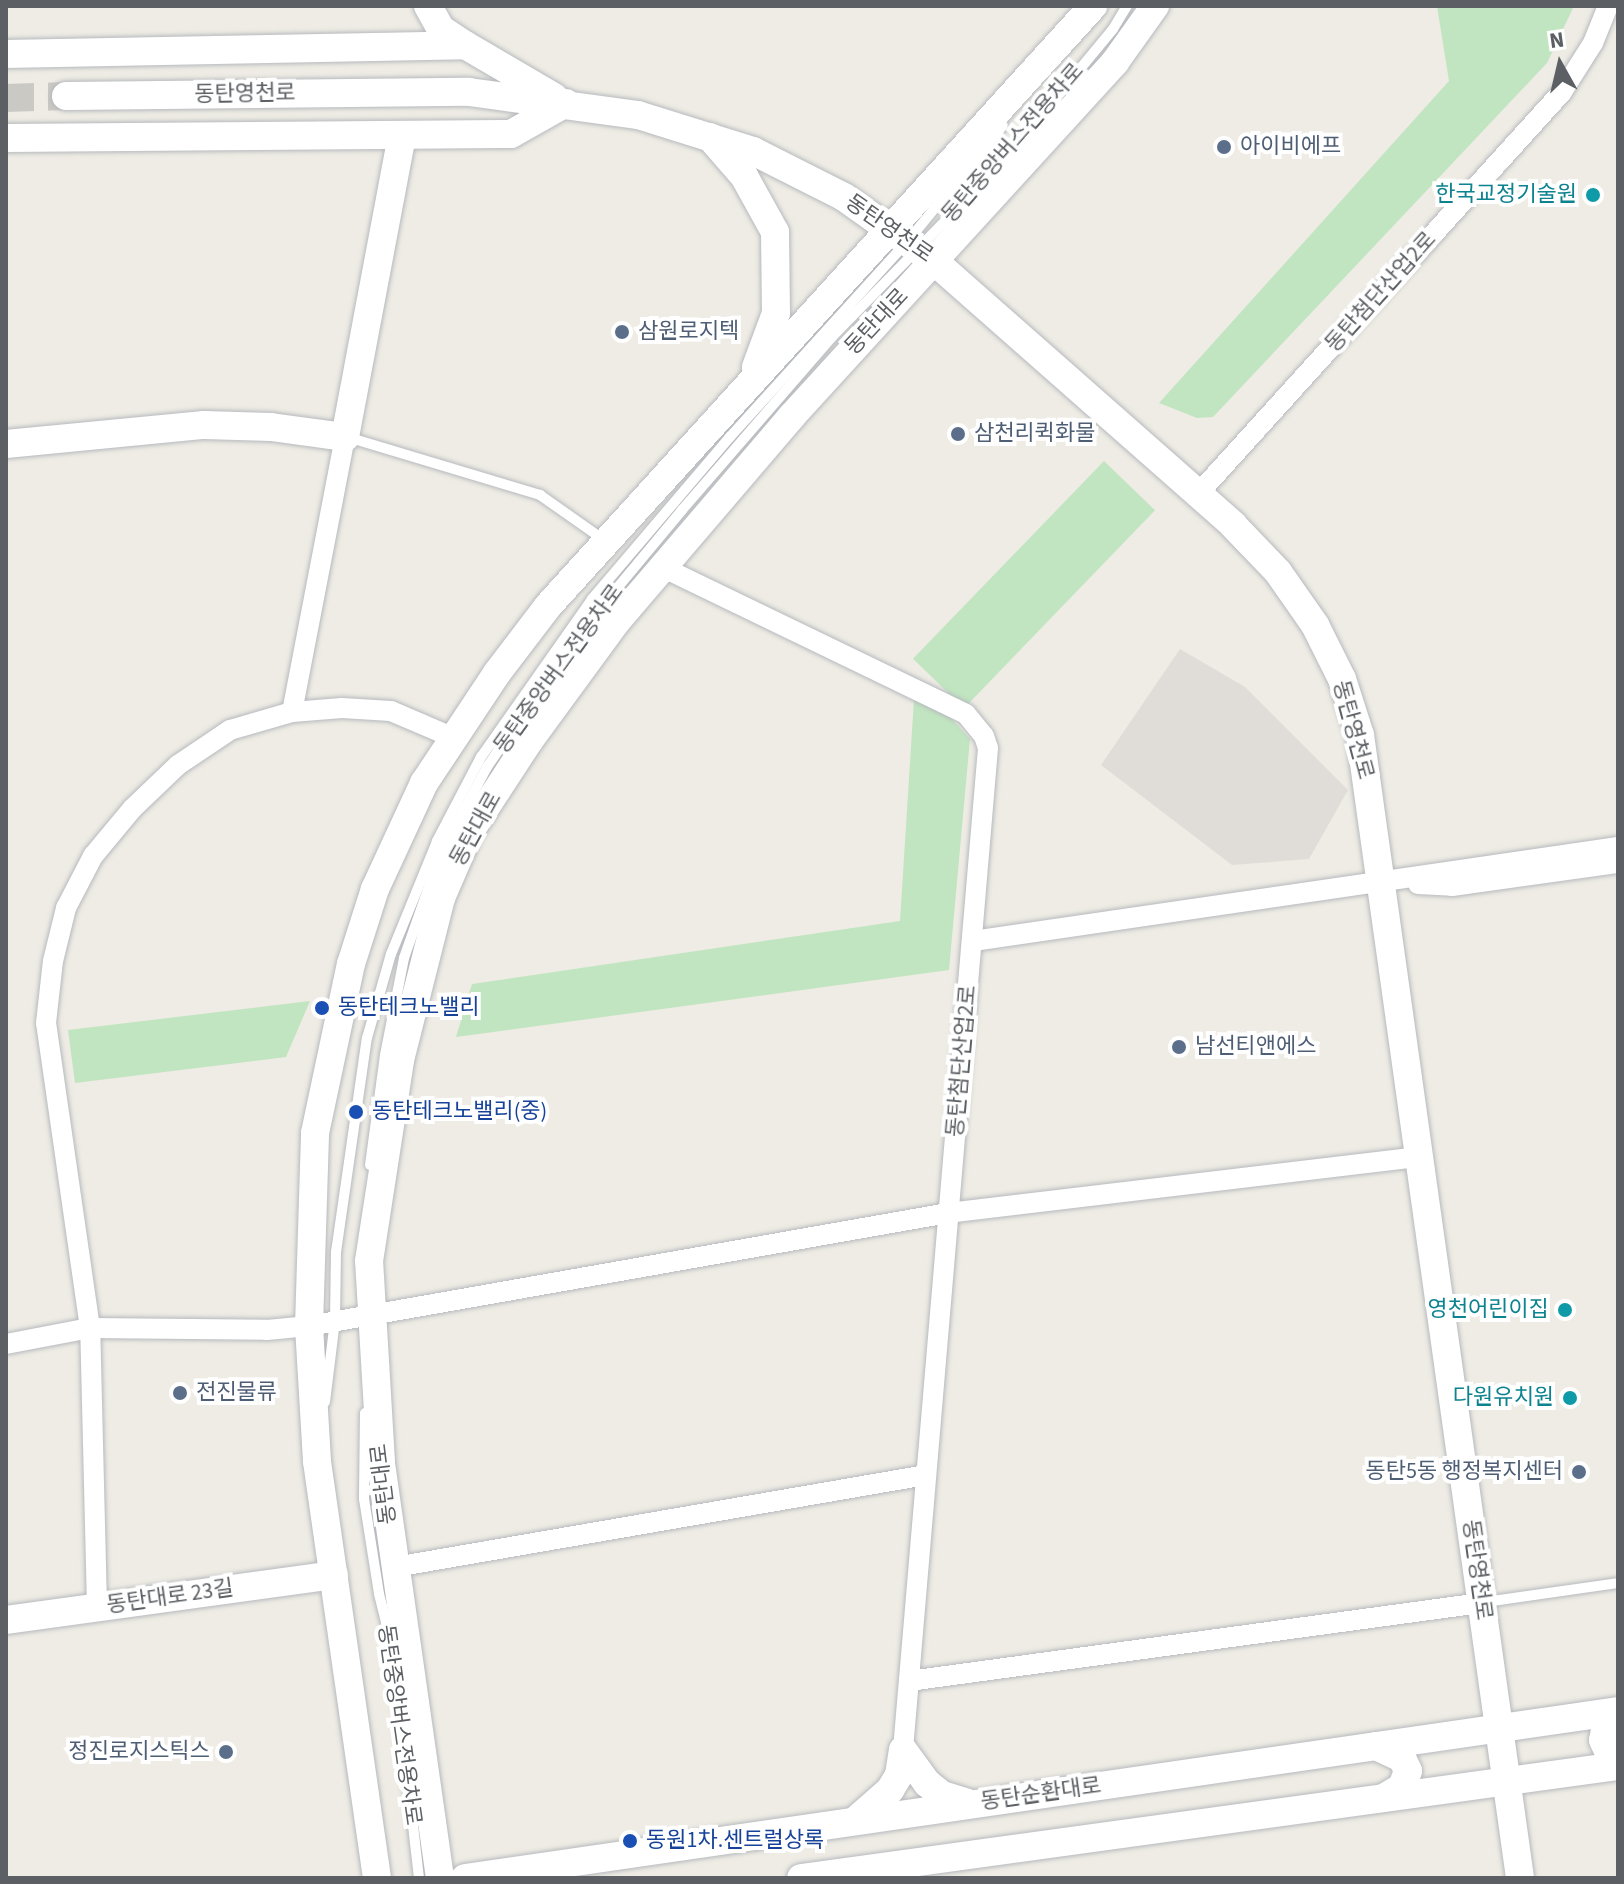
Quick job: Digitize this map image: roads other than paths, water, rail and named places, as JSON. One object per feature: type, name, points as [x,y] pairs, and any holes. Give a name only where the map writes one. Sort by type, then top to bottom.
[{"type":"street","points":[[390,47],[413,27],[426,6],[441,29],[566,103]]},
{"type":"street","points":[[912,245],[1093,6]]},
{"type":"street","name":"동탄대로","points":[[377,1878],[317,1461],[322,1323],[315,1133],[351,964],[375,889],[424,783],[548,606],[604,540],[751,380],[912,245],[1115,62],[1155,6]]},
{"type":"street","name":"동탄첨단산업2로","points":[[1198,494],[1562,92],[1593,43],[1608,6]]},
{"type":"street","points":[[6,54],[465,45]]},
{"type":"street","name":"동탄영천로","points":[[66,96],[469,92],[638,115],[753,151],[844,197],[912,245],[1198,494],[1278,572],[1315,625],[1342,679],[1360,735],[1520,1878]]},
{"type":"street","points":[[6,138],[511,134],[566,103]]},
{"type":"street","points":[[706,134],[744,176],[775,232],[776,313],[751,380]]},
{"type":"street","points":[[292,712],[402,136]]},
{"type":"street","name":"동탄대로","points":[[440,1878],[381,1462],[366,1315],[369,1261],[400,1060],[441,898],[469,833],[529,741],[616,622],[791,417],[912,245]]},
{"type":"street","points":[[6,444],[204,425],[271,427],[345,437]]},
{"type":"street","name":"동탄첨단산업2로","points":[[664,568],[966,714],[976,724],[988,748],[903,1750]]},
{"type":"street","points":[[97,1607],[90,1328],[46,1023],[53,961],[66,908],[93,856],[132,809],[178,765],[230,730],[292,712],[342,708],[391,711],[454,738]]},
{"type":"street","points":[[973,941],[1618,847]]},
{"type":"street","points":[[1382,882],[1452,886],[1618,863]]},
{"type":"street","points":[[6,1344],[90,1328],[267,1330],[322,1323],[948,1213],[1420,1157]]},
{"type":"street","points":[[395,1567],[926,1475]]},
{"type":"street","name":"동탄대로 23길","points":[[6,1620],[334,1575]]},
{"type":"street","points":[[909,1681],[1481,1603]]},
{"type":"street","points":[[1618,1713],[1606,1725],[1603,1740],[1610,1755],[1618,1759]]},
{"type":"street","name":"동탄순환대로","points":[[465,1878],[1618,1713]]},
{"type":"street","points":[[1376,1746],[1402,1758],[1408,1771],[1402,1787],[1384,1798]]},
{"type":"street","points":[[903,1750],[925,1782],[942,1795],[970,1804]]},
{"type":"street","points":[[856,1820],[890,1790],[899,1775],[903,1750]]},
{"type":"street","points":[[801,1878],[1618,1766]]},
{"type":"lane","points":[[322,1323],[336,1252],[367,1038],[391,954],[420,883],[481,757],[592,599],[730,437],[912,245],[1101,6]]},
{"type":"lane","name":"동탄중앙버스전용차로","points":[[419,1878],[393,1650],[379,1594],[364,1499],[366,1315],[359,1257],[385,1055],[404,958],[440,855],[487,767],[573,641],[764,414],[912,245],[1003,162],[1113,29],[1127,6]]},
{"type":"lane","points":[[345,437],[540,495],[604,540]]},
{"type":"lane","points":[[1481,1603],[1618,1583]]},
{"type":"tunnel","points":[[6,98],[66,96]]},
{"type":"place","name":"아이비에프","points":[[1224,147]]},
{"type":"place","name":"한국교정기술원","points":[[1593,195]]},
{"type":"place","name":"삼원로지텍","points":[[622,332]]},
{"type":"place","name":"삼천리퀵화물","points":[[958,434]]},
{"type":"place","name":"동탄테크노밸리","points":[[322,1008]]},
{"type":"place","name":"남선티앤에스","points":[[1179,1047]]},
{"type":"place","name":"동탄테크노밸리(중)","points":[[356,1112]]},
{"type":"place","name":"영천어린이집","points":[[1565,1310]]},
{"type":"place","name":"전진물류","points":[[180,1393]]},
{"type":"place","name":"다원유치원","points":[[1570,1398]]},
{"type":"place","name":"동탄5동 행정복지센터","points":[[1579,1472]]},
{"type":"place","name":"정진로지스틱스","points":[[226,1752]]},
{"type":"place","name":"동원1차.센트럴상록","points":[[630,1841]]}]
